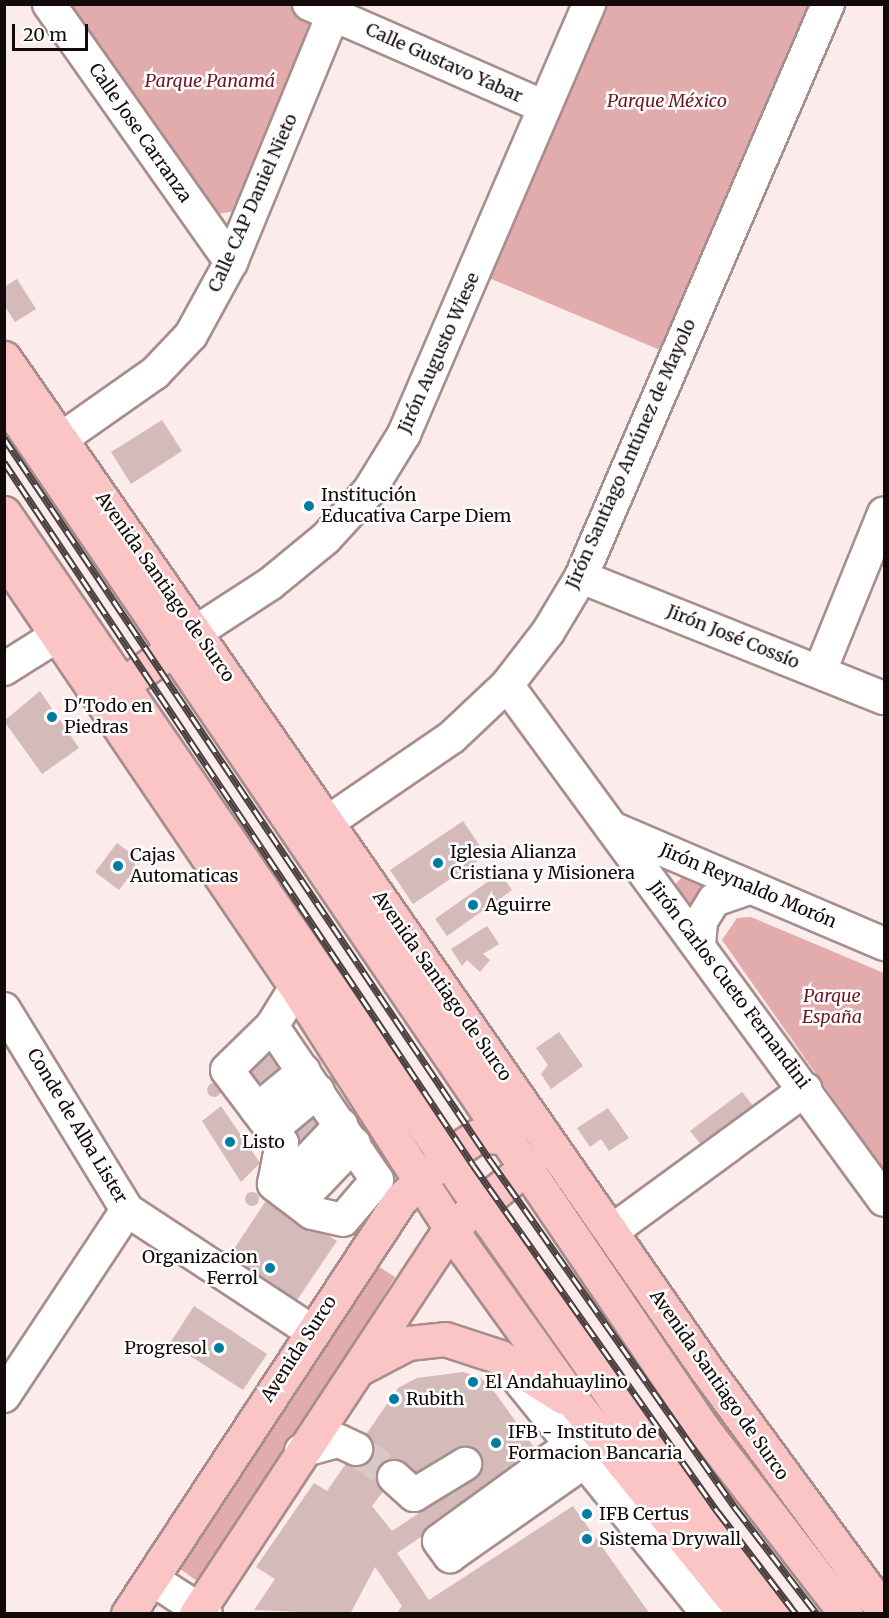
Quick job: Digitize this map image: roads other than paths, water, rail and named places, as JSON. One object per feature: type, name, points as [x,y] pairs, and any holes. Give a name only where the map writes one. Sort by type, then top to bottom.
[{"type":"main road","name":"Avenida Santiago de Surco","points":[[4,358],[61,439],[185,640],[385,952],[704,1430],[846,1614]]},
{"type":"main road","name":"Avenida Santiago de Surco","points":[[4,399],[185,640],[328,822],[806,1508],[885,1611]]},
{"type":"main road","points":[[4,513],[659,1463],[776,1614]]},
{"type":"main road","points":[[4,557],[296,987],[399,1150],[376,1167],[451,1228],[578,1407],[745,1614]]},
{"type":"main road","points":[[123,684],[185,640]]},
{"type":"main road","points":[[358,866],[385,952]]},
{"type":"main road","name":"Avenida Surco","points":[[128,1614],[369,1242],[376,1167],[446,1157],[477,1136],[510,1137]]},
{"type":"main road","points":[[201,1612],[351,1373],[451,1228],[529,1165]]},
{"type":"main road","points":[[351,1373],[408,1343],[445,1339],[500,1357],[578,1407]]},
{"type":"main road","points":[[704,1430],[806,1508]]},
{"type":"street","name":"Calle Jose Carranza","points":[[49,4],[231,262]]},
{"type":"street","name":"Jirón Augusto Wiese","points":[[185,640],[270,584],[326,538],[369,492],[404,434],[589,4]]},
{"type":"street","name":"Jirón Santiago Antúnez de Mayolo","points":[[328,822],[452,737],[507,685],[581,577],[828,4]]},
{"type":"street","name":"Calle CAP Daniel Nieto","points":[[61,439],[162,366],[191,336],[231,262],[321,10]]},
{"type":"street","name":"Calle Gustavo Yabar","points":[[321,10],[545,107]]},
{"type":"street","points":[[820,671],[885,513]]},
{"type":"street","name":"Jirón José Cossío","points":[[581,577],[885,698]]},
{"type":"street","points":[[4,669],[58,635]]},
{"type":"street","name":"Jirón Carlos Cueto Fernandini","points":[[507,685],[806,1089],[885,1200]]},
{"type":"street","name":"Jirón Reynaldo Morón","points":[[611,827],[885,944]]},
{"type":"street","points":[[699,945],[701,921],[714,900],[734,889],[751,887]]},
{"type":"street","points":[[296,987],[278,1035],[227,1064],[237,1084],[282,1153],[343,1220],[369,1242]]},
{"type":"street","name":"Conde de Alba Lister","points":[[4,1009],[14,1043],[127,1212]]},
{"type":"street","points":[[278,1035],[376,1167]]},
{"type":"street","points":[[311,1081],[282,1153],[274,1184],[312,1213],[343,1220]]},
{"type":"street","points":[[612,1231],[806,1089]]},
{"type":"street","points":[[282,1153],[376,1167]]},
{"type":"street","points":[[343,1220],[376,1167]]},
{"type":"street","points":[[4,1396],[127,1212],[310,1330]]},
{"type":"street","points":[[500,1357],[708,1614]]},
{"type":"street","points":[[301,1451],[339,1441],[356,1449]]},
{"type":"street","points":[[394,1478],[414,1495],[465,1464]]},
{"type":"street","points":[[152,1578],[201,1612]]},
{"type":"tunnel","points":[[356,1449],[394,1477]]},
{"type":"railway","points":[[4,438],[492,1163],[737,1510],[817,1614]]},
{"type":"railway","points":[[4,462],[473,1165],[718,1512],[796,1614]]},
{"type":"place","name":"Institución Educativa Carpe Diem","points":[[309,506]]},
{"type":"place","name":"D'Todo en Piedras","points":[[52,717]]},
{"type":"place","name":"Iglesia Alianza Cristiana y Misionera","points":[[438,863]]},
{"type":"place","name":"Cajas Automaticas","points":[[118,866]]},
{"type":"place","name":"Aguirre","points":[[473,905]]},
{"type":"place","name":"Listo","points":[[230,1142]]},
{"type":"place","name":"Organizacion Ferrol","points":[[270,1268]]},
{"type":"place","name":"Progresol","points":[[219,1348]]},
{"type":"place","name":"El Andahuaylino","points":[[473,1382]]},
{"type":"place","name":"Rubith","points":[[394,1399]]},
{"type":"place","name":"IFB - Instituto de Formacion Bancaria","points":[[496,1443]]},
{"type":"place","name":"IFB Certus","points":[[587,1514]]},
{"type":"place","name":"Sistema Drywall","points":[[587,1539]]},
{"type":"park label","name":"Parque Panamá","points":[[210,81]]},
{"type":"park label","name":"Parque México","points":[[667,101]]},
{"type":"park label","name":"Parque España","points":[[832,1007]]}]
